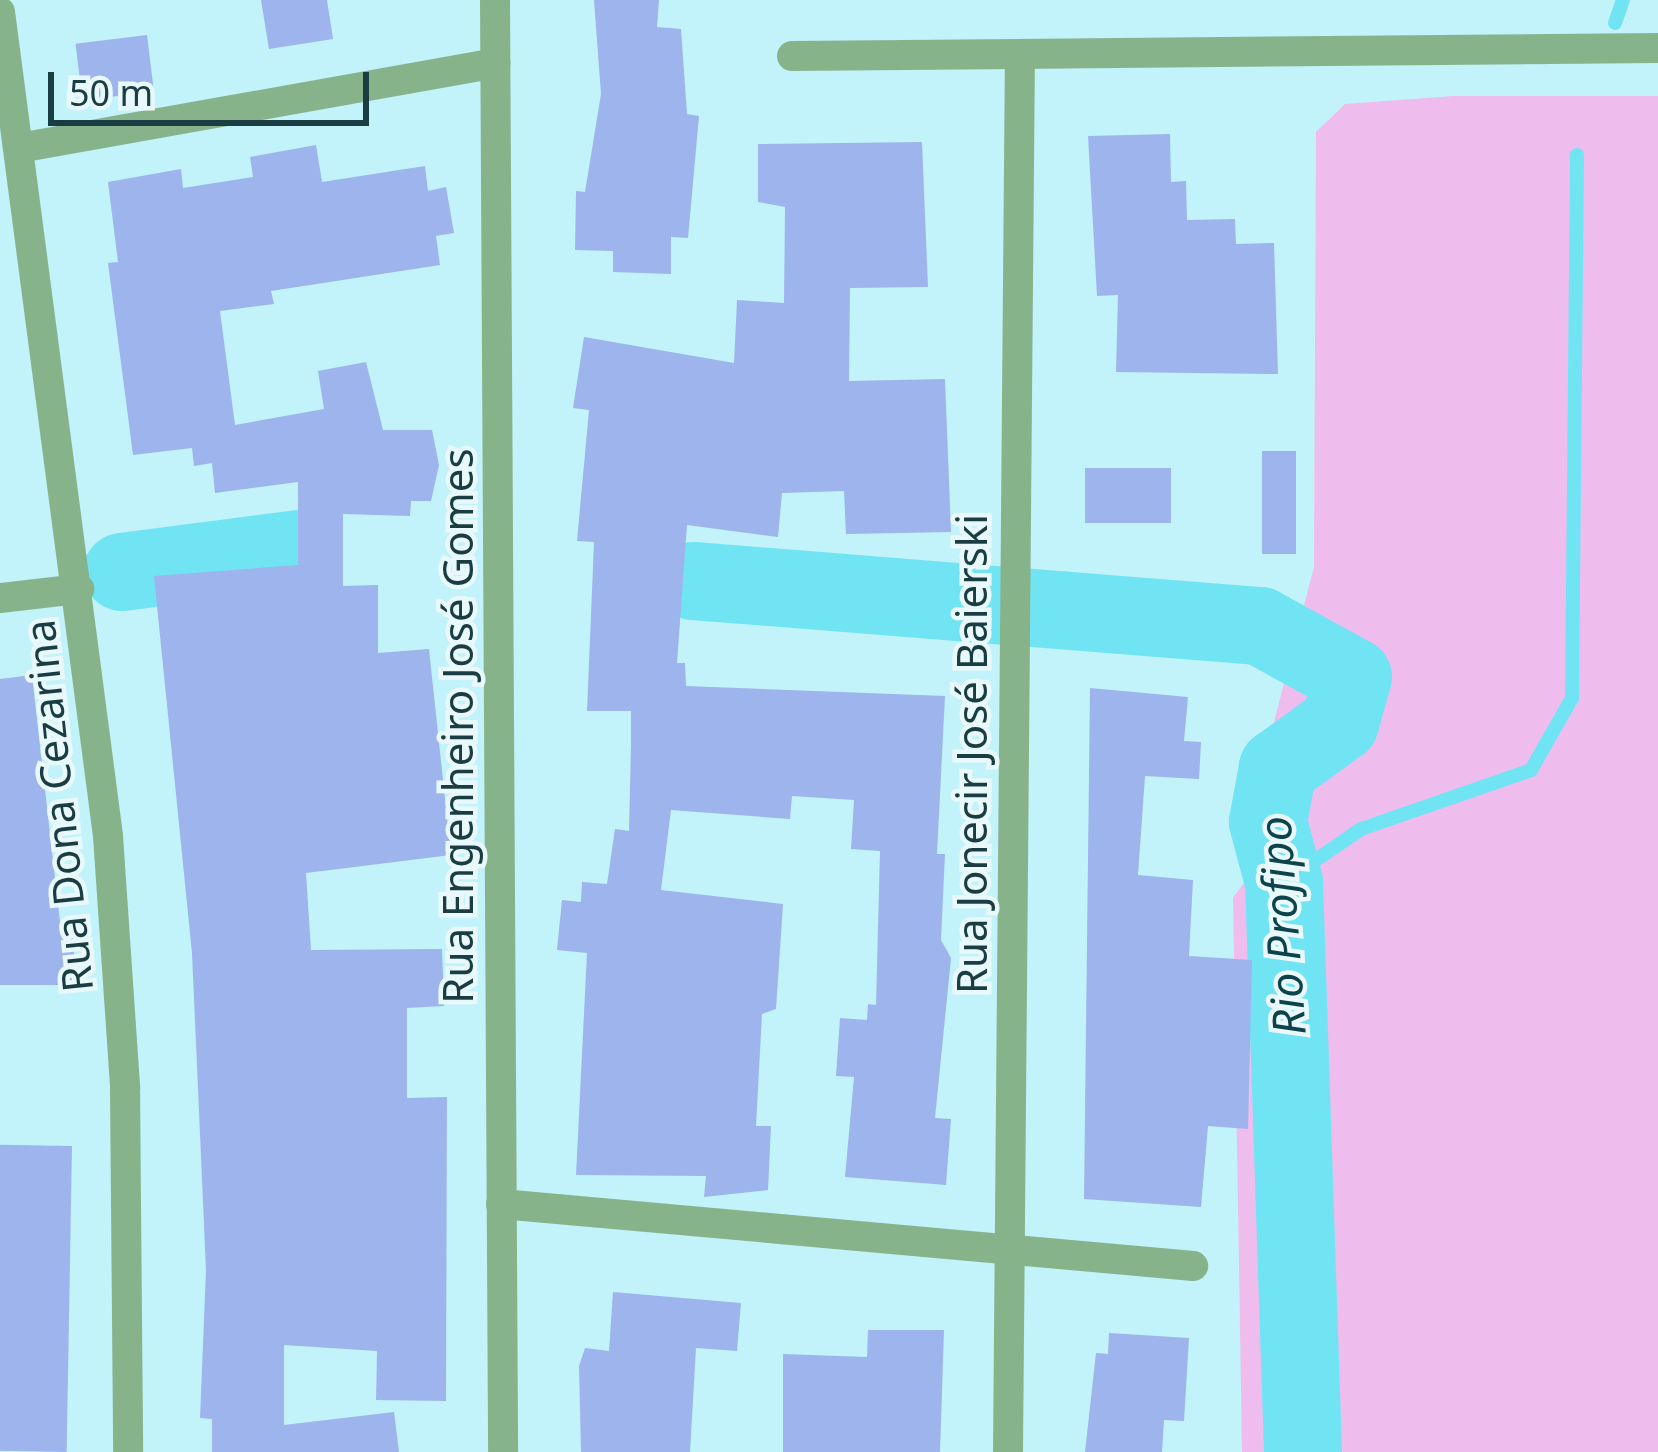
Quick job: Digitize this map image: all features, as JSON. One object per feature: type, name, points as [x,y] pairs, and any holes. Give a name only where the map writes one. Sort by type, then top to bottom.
[{"type":"street","name":"Rua Engenheiro José Gomes","points":[[495,0],[503,1452]]},
{"type":"street","name":"Rua Dona Cezarina","points":[[0,12],[79,589],[118,965],[128,1452]]},
{"type":"street","points":[[792,56],[1658,48]]},
{"type":"street","name":"Rua Jonecir José Baierski","points":[[1008,1452],[1021,57]]},
{"type":"street","points":[[19,148],[495,63]]},
{"type":"street","points":[[0,598],[79,589]]},
{"type":"street","points":[[501,1204],[1193,1266]]},
{"type":"shaded area","points":[[1453,96],[1658,96],[1658,1452],[1242,1452],[1233,898],[1305,798],[1273,726],[1314,567],[1316,132],[1345,104]]},
{"type":"building","points":[[261,0],[327,0],[333,39],[269,49]]},
{"type":"building","points":[[594,0],[659,0],[657,27],[681,29],[687,114],[699,116],[688,238],[671,237],[671,274],[613,272],[613,251],[575,250],[576,191],[585,192],[601,94]]},
{"type":"building","points":[[147,35],[154,92],[82,100],[76,44]]},
{"type":"building","points":[[1170,134],[1171,182],[1186,181],[1187,220],[1235,219],[1236,244],[1274,243],[1278,374],[1116,372],[1118,295],[1097,296],[1088,136]]},
{"type":"building","points":[[922,142],[928,287],[850,288],[849,381],[945,379],[951,532],[846,534],[844,491],[782,493],[778,537],[687,525],[677,663],[685,663],[686,686],[945,696],[937,854],[945,854],[941,940],[951,958],[935,1118],[951,1119],[946,1185],[845,1177],[854,1077],[836,1076],[840,1018],[867,1020],[868,1004],[876,1005],[880,851],[851,849],[854,800],[792,796],[790,819],[671,810],[661,890],[783,904],[776,1009],[762,1014],[756,1126],[771,1126],[768,1190],[704,1197],[706,1176],[576,1175],[587,953],[557,950],[562,900],[581,902],[582,882],[607,884],[615,829],[629,831],[631,744],[631,711],[587,711],[594,542],[577,541],[589,410],[573,408],[584,337],[734,363],[737,300],[784,303],[785,207],[758,202],[758,144]]},
{"type":"building","points":[[316,145],[322,182],[425,166],[428,191],[446,187],[454,233],[436,236],[440,265],[271,291],[274,304],[220,311],[235,425],[324,409],[318,371],[366,362],[383,430],[432,430],[439,465],[431,501],[411,501],[410,516],[343,514],[343,586],[378,585],[378,653],[429,649],[451,855],[306,873],[311,950],[442,949],[444,1006],[407,1008],[407,1098],[447,1097],[446,1401],[376,1400],[377,1351],[284,1345],[284,1425],[394,1412],[399,1452],[212,1452],[212,1419],[200,1418],[206,1270],[192,953],[154,576],[298,565],[298,482],[215,493],[212,463],[194,466],[192,448],[133,455],[108,263],[118,262],[108,182],[181,169],[183,188],[253,177],[250,157]]},
{"type":"building","points":[[1262,451],[1296,451],[1296,554],[1262,554]]},
{"type":"building","points":[[1085,468],[1171,468],[1171,523],[1085,523]]},
{"type":"building","points":[[32,675],[61,931],[74,931],[74,985],[0,985],[0,679]]},
{"type":"building","points":[[1090,688],[1188,697],[1184,741],[1201,742],[1199,779],[1145,776],[1138,875],[1193,880],[1189,956],[1252,960],[1248,1129],[1208,1126],[1201,1207],[1084,1199]]},
{"type":"building","points":[[0,1145],[72,1146],[67,1452],[0,1451]]},
{"type":"building","points":[[613,1292],[741,1303],[737,1351],[696,1348],[690,1452],[581,1452],[579,1366],[585,1348],[609,1351]]},
{"type":"building","points":[[868,1330],[944,1330],[940,1452],[783,1452],[783,1354],[867,1357]]},
{"type":"building","points":[[1109,1333],[1189,1338],[1184,1421],[1164,1420],[1162,1452],[1085,1452],[1096,1353],[1108,1354]]},
{"type":"waterway","points":[[1615,23],[1623,0]]},
{"type":"waterway","points":[[1284,882],[1361,829],[1531,770],[1572,698],[1577,155]]},
{"type":"waterway","name":"Rio Profipo","points":[[122,572],[300,549]]},
{"type":"waterway","name":"Rio Profipo","points":[[693,581],[1260,626],[1353,677],[1340,723],[1278,768],[1268,822],[1284,882],[1303,1452]]}]
